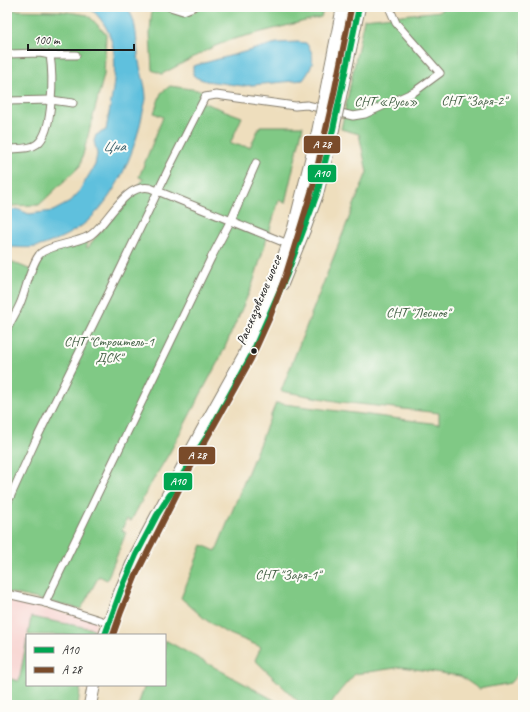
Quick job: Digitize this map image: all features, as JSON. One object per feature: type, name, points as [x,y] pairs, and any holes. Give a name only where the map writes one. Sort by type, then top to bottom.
[{"type":"main road","name":"Рассказовское шоссе","points":[[106,634],[121,590],[136,555],[244,356],[265,310],[288,244],[302,195],[318,132],[344,7]]},
{"type":"main road","name":"Рассказовское шоссе","points":[[157,515],[207,436],[252,356],[304,230],[317,194],[332,134],[359,7]]},
{"type":"main road","points":[[90,705],[94,686]]},
{"type":"street","points":[[170,7],[183,11],[193,7]]},
{"type":"street","points":[[7,504],[35,442],[205,97],[216,95],[295,106],[307,105],[353,116],[365,114],[414,92],[440,73],[396,23],[389,7]]},
{"type":"street","points":[[7,54],[76,55]]},
{"type":"street","points":[[7,149],[29,148],[40,142],[46,133],[51,100],[52,70],[50,55]]},
{"type":"street","points":[[7,101],[51,100],[73,103]]},
{"type":"street","points":[[45,603],[231,220],[256,163]]},
{"type":"street","points":[[7,329],[19,305],[35,262],[40,254],[91,235],[121,202],[136,189],[145,187],[288,244]]},
{"type":"street","points":[[7,594],[45,603],[109,623]]},
{"type":"shaded area","points":[[7,600],[97,620],[93,634],[26,634],[26,686],[81,686],[78,705],[7,705]]},
{"type":"green space","points":[[152,7],[162,8],[176,13],[190,14],[200,7],[324,7],[321,17],[230,40],[213,47],[162,74],[152,70],[150,33]]},
{"type":"green space","points":[[442,7],[523,7],[523,668],[510,683],[479,689],[460,676],[402,667],[355,674],[330,705],[302,705],[255,660],[261,647],[225,632],[206,620],[181,598],[202,545],[216,551],[276,403],[439,424],[439,413],[341,402],[281,391],[367,172],[359,134],[341,129],[364,19],[441,11]]},
{"type":"green space","points":[[7,10],[60,11],[88,15],[106,34],[104,75],[80,166],[39,205],[7,206]]},
{"type":"green space","name":"СНТ \"Строитель-1 ДСК\"","points":[[170,86],[205,91],[199,101],[242,117],[230,144],[250,147],[260,126],[303,126],[285,203],[279,200],[252,286],[221,356],[131,521],[127,519],[122,530],[126,533],[107,580],[99,576],[81,609],[7,592],[7,260],[36,272],[43,255],[83,240],[88,244],[86,247],[88,248],[94,239],[134,195],[143,179],[139,177],[163,117],[154,113],[161,93]]},
{"type":"green space","points":[[31,617],[94,629],[93,634],[28,634]]},
{"type":"green space","points":[[166,641],[283,705],[138,705],[145,686],[166,686]]},
{"type":"green space","points":[[26,644],[26,686],[81,686],[78,705],[7,705],[7,678],[19,681]]},
{"type":"water","name":"Цна","points":[[88,7],[127,7],[133,18],[146,99],[135,143],[118,183],[102,206],[88,221],[68,234],[40,246],[28,248],[7,247],[7,211],[17,209],[29,214],[53,211],[70,202],[78,193],[95,165],[97,154],[94,141],[96,135],[106,130],[112,97],[115,64],[109,33],[101,19]]},
{"type":"water","points":[[277,43],[306,43],[313,57],[309,71],[303,80],[243,86],[206,81],[193,75],[193,66]]},
{"type":"transit line","name":"А10","points":[[105,634],[121,590],[136,555],[157,515],[207,436],[251,356],[287,274],[317,194],[332,134],[359,7]]},
{"type":"transit line","points":[[113,634],[136,575],[188,472],[251,359],[270,317],[286,274],[313,186],[351,9]]},
{"type":"park label","name":"СНТ \"Заря-2\"","points":[[474,100]]},
{"type":"park label","name":"СНТ «Русь»","points":[[386,101]]},
{"type":"park label","name":"СНТ \"Лесное\"","points":[[418,312]]},
{"type":"park label","name":"СНТ \"Заря-1\"","points":[[288,574]]}]
